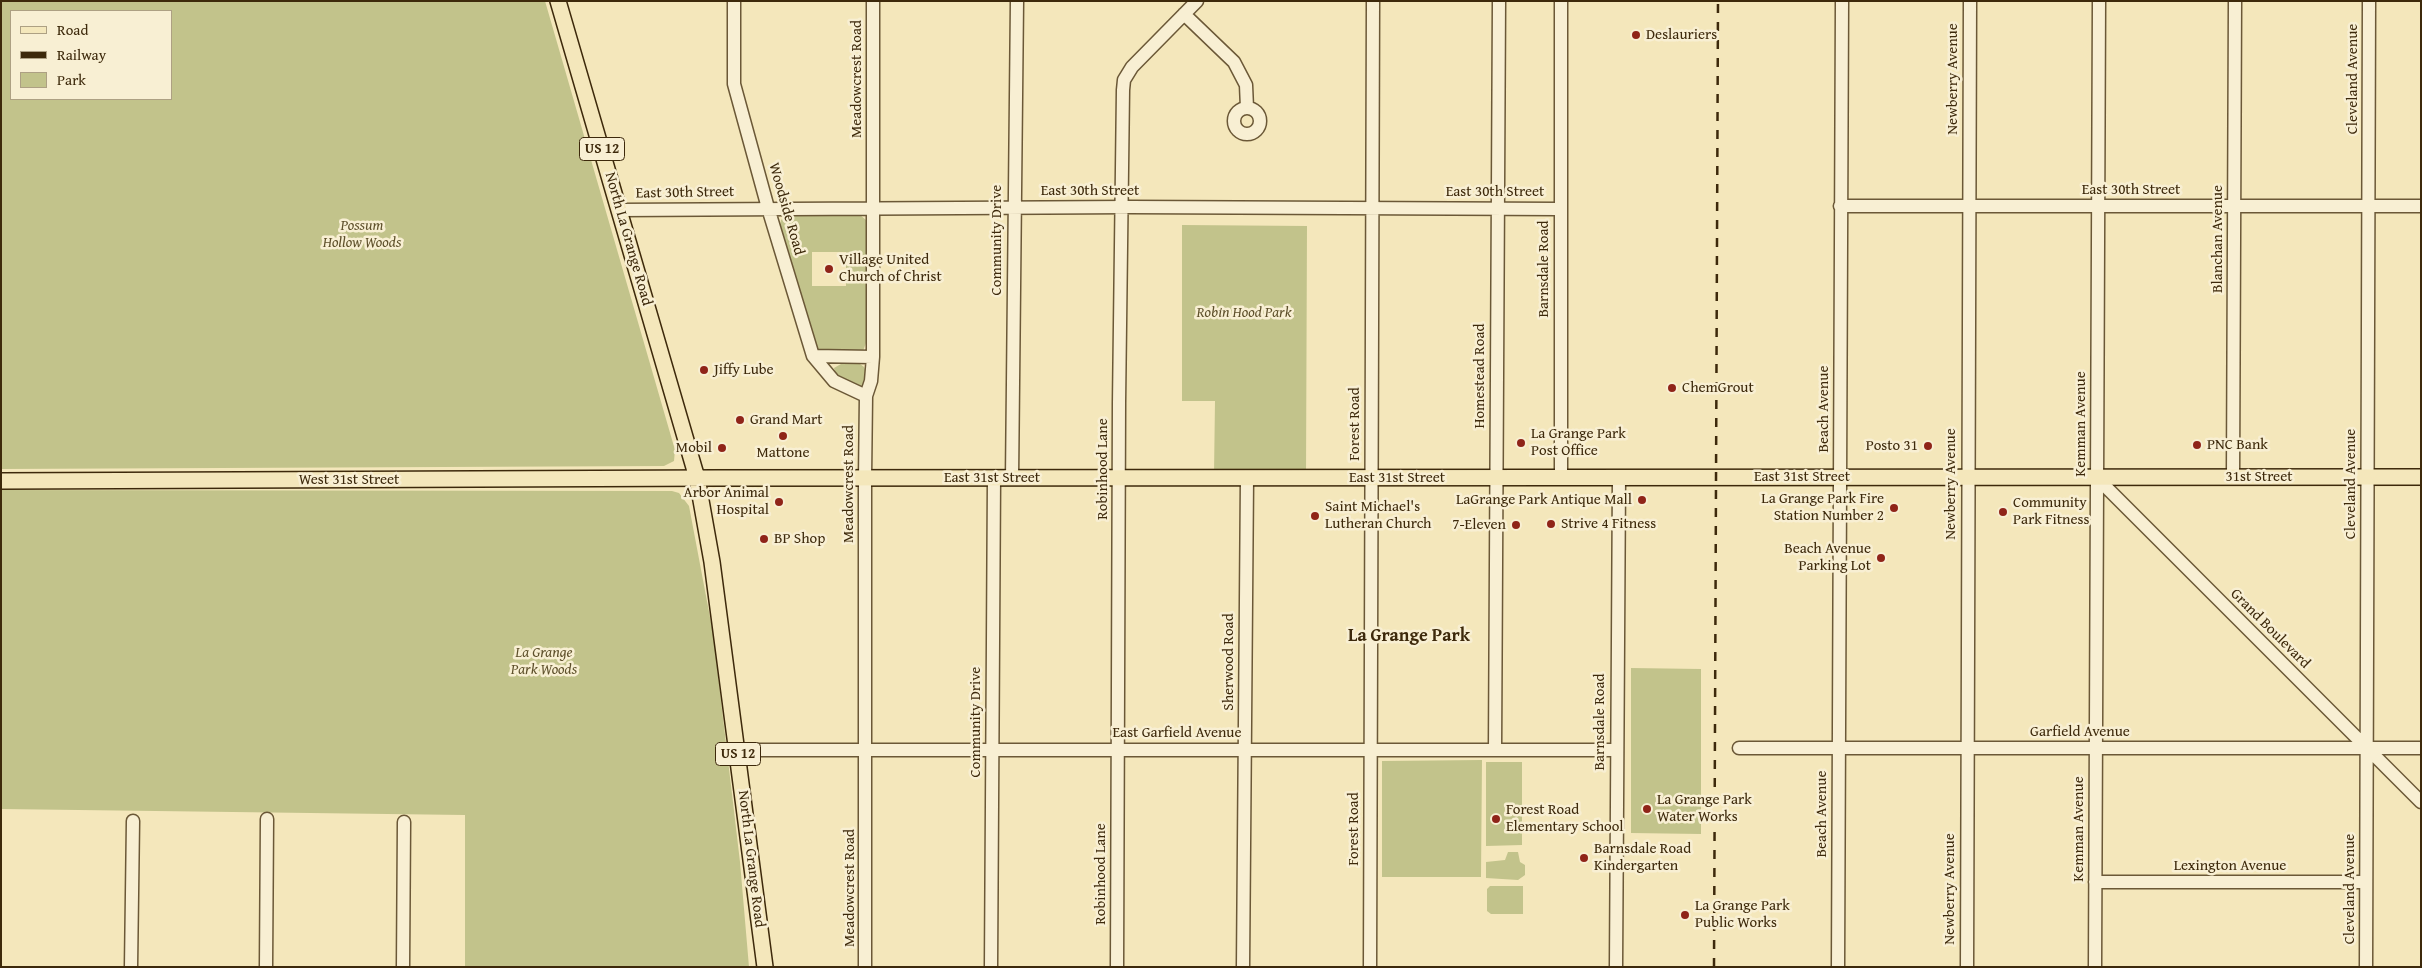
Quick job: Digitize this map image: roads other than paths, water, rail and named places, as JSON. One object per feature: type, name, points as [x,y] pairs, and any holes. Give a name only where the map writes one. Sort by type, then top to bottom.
[{"type":"main road","name":"North La Grange Road","points":[[558,1],[697,478],[708,542],[737,750],[764,967]]},
{"type":"main road","name":"31st Street","points":[[2097,478],[2421,477]]},
{"type":"main road","name":"East 31st Street","points":[[697,478],[2097,478]]},
{"type":"main road","name":"West 31st Street","points":[[1,481],[697,478]]},
{"type":"street","name":"Woodside Road","points":[[734,1],[734,84],[768,208],[813,356],[834,381],[866,396]]},
{"type":"street","name":"Meadowcrest Road","points":[[866,967],[865,478],[866,396],[871,381],[873,357],[873,1]]},
{"type":"street","name":"Community Drive","points":[[1012,478],[1016,1]]},
{"type":"street","name":"Robinhood Lane","points":[[1117,967],[1121,208],[1124,80],[1132,67],[1197,1]]},
{"type":"street","name":"Forest Road","points":[[1370,967],[1373,1]]},
{"type":"street","name":"Homestead Road","points":[[1495,750],[1499,1]]},
{"type":"street","name":"Barnsdale Road","points":[[1561,1],[1561,477]]},
{"type":"street","name":"Beach Avenue","points":[[1838,967],[1842,1]]},
{"type":"street","name":"Newberry Avenue","points":[[1967,967],[1970,1]]},
{"type":"street","name":"Kemman Avenue","points":[[2095,967],[2099,1]]},
{"type":"street","name":"Blanchan Avenue","points":[[2233,477],[2235,1]]},
{"type":"street","name":"Cleveland Avenue","points":[[2366,967],[2369,1]]},
{"type":"street","points":[[1184,14],[1234,62],[1246,85],[1247,108]]},
{"type":"street","name":"East 30th Street","points":[[1840,206],[2421,206]]},
{"type":"street","name":"East 30th Street","points":[[620,210],[768,208],[1560,209]]},
{"type":"street","points":[[813,356],[873,357]]},
{"type":"street","name":"Barnsdale Road","points":[[1616,967],[1619,477]]},
{"type":"street","name":"Community Drive","points":[[991,967],[994,478]]},
{"type":"street","name":"Sherwood Road","points":[[1244,967],[1247,478]]},
{"type":"street","name":"Grand Boulevard","points":[[2097,478],[2421,802]]},
{"type":"street","name":"Garfield Avenue","points":[[1739,748],[2421,748]]},
{"type":"street","name":"East Garfield Avenue","points":[[737,750],[1616,750]]},
{"type":"street","points":[[266,967],[267,819]]},
{"type":"street","points":[[131,967],[133,820]]},
{"type":"street","points":[[403,967],[404,822]]},
{"type":"street","name":"Lexington Avenue","points":[[2095,882],[2366,882]]},
{"type":"railway","points":[[1714,967],[1718,1]]},
{"type":"place","name":"Deslauriers","points":[[1636,35]]},
{"type":"place","name":"Village United Church of Christ","points":[[829,269]]},
{"type":"place","name":"Jiffy Lube","points":[[704,370]]},
{"type":"place","name":"ChemGrout","points":[[1672,388]]},
{"type":"place","name":"Grand Mart","points":[[740,420]]},
{"type":"place","name":"Mattone","points":[[783,436]]},
{"type":"place","name":"La Grange Park Post Office","points":[[1521,443]]},
{"type":"place","name":"PNC Bank","points":[[2197,445]]},
{"type":"place","name":"Posto 31","points":[[1928,446]]},
{"type":"place","name":"Mobil","points":[[722,448]]},
{"type":"place","name":"LaGrange Park Antique Mall","points":[[1642,500]]},
{"type":"place","name":"Arbor Animal Hospital","points":[[779,502]]},
{"type":"place","name":"La Grange Park Fire Station Number 2","points":[[1894,508]]},
{"type":"place","name":"Community Park Fitness","points":[[2003,512]]},
{"type":"place","name":"Saint Michael's Lutheran Church","points":[[1315,516]]},
{"type":"place","name":"Strive 4 Fitness","points":[[1551,524]]},
{"type":"place","name":"7-Eleven","points":[[1516,525]]},
{"type":"place","name":"BP Shop","points":[[764,539]]},
{"type":"place","name":"Beach Avenue Parking Lot","points":[[1881,558]]},
{"type":"place","name":"La Grange Park Water Works","points":[[1647,809]]},
{"type":"place","name":"Forest Road Elementary School","points":[[1496,819]]},
{"type":"place","name":"Barnsdale Road Kindergarten","points":[[1584,858]]},
{"type":"place","name":"La Grange Park Public Works","points":[[1685,915]]},
{"type":"district","name":"La Grange Park","points":[[1409,636]]},
{"type":"park label","name":"Possum Hollow Woods","points":[[362,234]]},
{"type":"park label","name":"Robin Hood Park","points":[[1244,313]]},
{"type":"park label","name":"La Grange Park Woods","points":[[544,662]]}]
